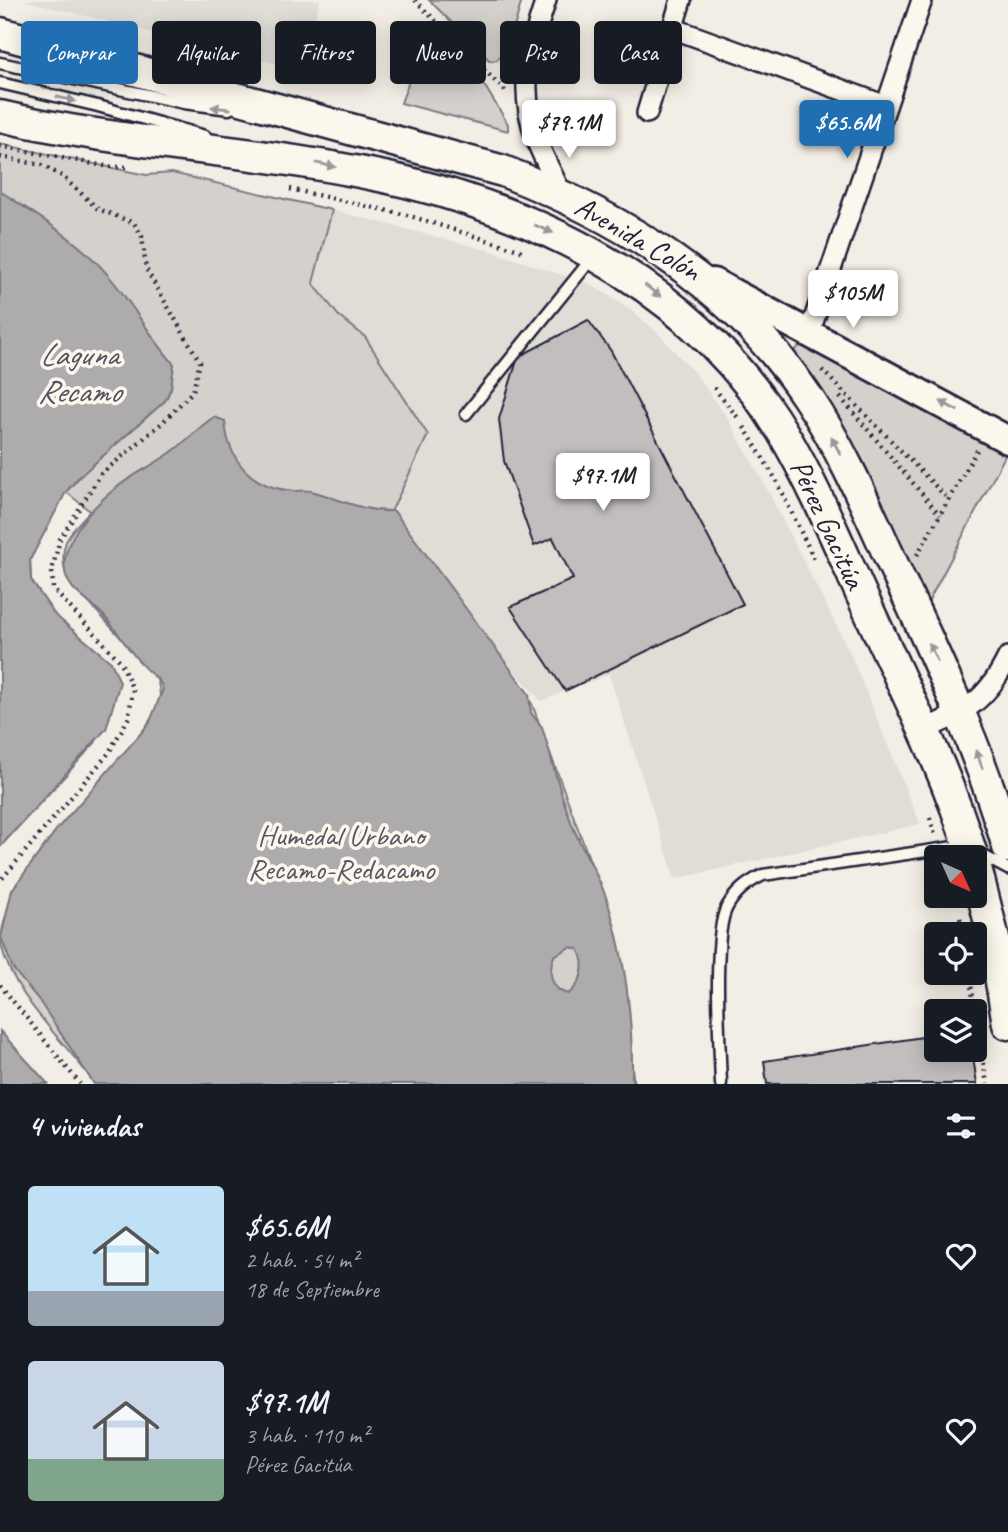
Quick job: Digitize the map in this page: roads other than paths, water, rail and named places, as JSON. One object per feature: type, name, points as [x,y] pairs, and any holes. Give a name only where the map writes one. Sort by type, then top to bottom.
[{"type":"main road","name":"Avenida Colón","points":[[0,33],[459,157],[517,176],[613,220],[675,259],[809,334],[1008,440]]},
{"type":"main road","name":"Avenida Colón","points":[[0,116],[82,132],[319,163],[439,192],[528,223],[596,254]]},
{"type":"main road","name":"Pérez Gacitúa","points":[[596,254],[646,285],[699,328],[764,404],[798,460],[923,730],[968,845]]},
{"type":"main road","name":"Pérez Gacitúa","points":[[675,259],[757,331],[809,398],[854,482],[962,714],[1008,847]]},
{"type":"main road","name":"Pérez Gacitúa","points":[[986,908],[1008,1024]]},
{"type":"street","points":[[546,0],[528,54],[526,82],[538,143],[561,194]]},
{"type":"street","points":[[674,21],[681,0]]},
{"type":"street","points":[[809,334],[922,0]]},
{"type":"street","points":[[682,32],[886,106]]},
{"type":"street","points":[[647,113],[656,84]]},
{"type":"street","points":[[517,176],[532,162],[538,143]]},
{"type":"street","points":[[923,730],[962,714],[986,693],[1008,657]]},
{"type":"lane","points":[[0,63],[210,107],[289,111]]},
{"type":"lane","points":[[0,83],[151,120],[259,154]]},
{"type":"lane","points":[[466,414],[596,254]]},
{"type":"lane","points":[[721,1084],[719,932],[726,908],[742,886],[763,875],[924,851]]},
{"type":"lane","points":[[987,862],[1008,869]]},
{"type":"water","name":"Laguna Recamo","points":[[0,191],[88,254],[121,291],[174,364],[171,388],[165,401],[77,479],[66,492],[30,560],[31,580],[55,615],[111,662],[120,682],[106,729],[0,847]]},
{"type":"water","name":"Humedal Urbano Recamo-Redacamo","points":[[214,417],[225,421],[231,448],[237,460],[245,470],[266,484],[279,489],[312,491],[363,508],[394,511],[529,694],[531,713],[542,727],[571,821],[601,885],[614,925],[627,992],[632,1084],[94,1084],[38,999],[13,969],[1,937],[12,890],[57,829],[149,724],[163,689],[104,616],[72,587],[66,575],[67,549],[82,523],[101,501],[125,481],[173,451]],"holes":[[[570,947],[578,949],[582,974],[577,985],[568,994],[557,989],[554,984],[552,962],[554,956]]]},
{"type":"water","points":[[0,1031],[48,1084],[0,1084]]}]
